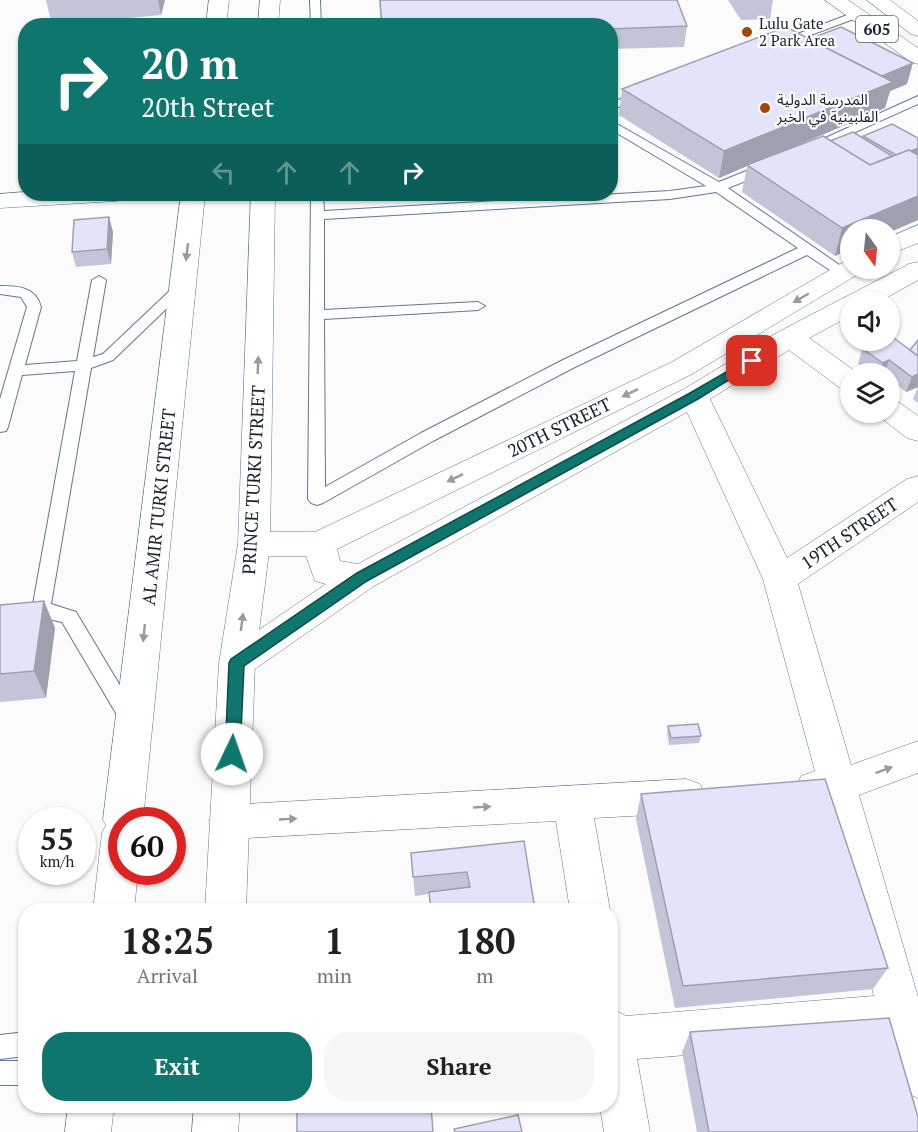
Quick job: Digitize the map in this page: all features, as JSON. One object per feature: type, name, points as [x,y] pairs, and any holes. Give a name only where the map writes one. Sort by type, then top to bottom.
[{"type":"main road","points":[[217,18],[219,0]]},
{"type":"main road","points":[[269,18],[270,0]]},
{"type":"main road","name":"605","points":[[836,0],[918,58]]},
{"type":"main road","name":"605","points":[[877,0],[913,22]]},
{"type":"main road","points":[[0,201],[18,200]]},
{"type":"main road","name":"AL AMIR TURKI STREET","points":[[125,807],[193,201]]},
{"type":"main road","name":"PRINCE TURKI STREET","points":[[225,903],[237,663],[254,544],[263,201]]},
{"type":"main road","points":[[900,242],[918,233]]},
{"type":"main road","points":[[879,291],[918,270]]},
{"type":"main road","name":"20TH STREET","points":[[254,544],[319,544],[682,368],[840,275]]},
{"type":"main road","name":"20TH STREET","points":[[237,663],[362,577],[694,396],[790,337],[840,310]]},
{"type":"main road","points":[[790,337],[840,374]]},
{"type":"main road","points":[[694,396],[780,579],[836,787],[918,1075]]},
{"type":"main road","points":[[900,418],[918,431]]},
{"type":"main road","name":"19TH STREET","points":[[780,579],[918,487]]},
{"type":"main road","points":[[319,544],[327,572],[362,577]]},
{"type":"main road","points":[[779,790],[836,787],[918,757]]},
{"type":"main road","points":[[229,822],[722,794]]},
{"type":"main road","points":[[572,802],[589,903]]},
{"type":"main road","points":[[114,903],[116,885]]},
{"type":"main road","points":[[618,1036],[901,1016]]},
{"type":"main road","points":[[618,1078],[627,1132]]},
{"type":"main road","points":[[215,1132],[216,1113]]},
{"type":"lane","points":[[315,0],[316,18]]},
{"type":"lane","points":[[766,48],[855,15]]},
{"type":"lane","points":[[618,104],[655,90]]},
{"type":"lane","points":[[618,197],[678,196],[719,188],[918,100]]},
{"type":"lane","points":[[618,129],[719,188],[808,249],[840,267]]},
{"type":"lane","points":[[317,201],[317,499],[427,437],[557,369],[641,331],[808,249]]},
{"type":"lane","points":[[317,215],[493,201]]},
{"type":"lane","points":[[41,610],[99,280]]},
{"type":"lane","points":[[15,371],[83,365],[108,357],[183,286]]},
{"type":"lane","points":[[0,290],[29,295],[33,299],[34,307],[0,427]]},
{"type":"lane","points":[[318,315],[478,306]]},
{"type":"lane","points":[[0,614],[41,610],[59,612],[69,617],[134,725]]},
{"type":"lane","points":[[0,1047],[18,1045]]},
{"type":"lane","points":[[0,1073],[18,1074]]},
{"type":"building","points":[[380,0],[677,0],[687,26],[618,29],[618,18],[381,18]]},
{"type":"building","points":[[786,27],[893,82],[724,151],[622,89]]},
{"type":"building","points":[[841,27],[913,63],[882,76],[809,39]]},
{"type":"building","points":[[892,124],[918,138],[918,148],[896,155],[863,136]]},
{"type":"building","points":[[853,132],[892,156],[870,165],[830,141]]},
{"type":"building","points":[[823,136],[870,165],[909,150],[918,155],[918,196],[863,219],[840,219],[840,227],[747,165]]},
{"type":"building","points":[[109,217],[107,249],[72,252],[74,220]]},
{"type":"building","points":[[918,340],[918,356],[910,350]]},
{"type":"building","points":[[900,343],[918,356],[918,374],[912,377],[900,368],[900,363],[893,363],[889,360],[883,363],[866,351],[900,351]]},
{"type":"building","points":[[44,601],[34,671],[0,674],[0,605]]},
{"type":"building","points":[[698,724],[701,736],[671,738],[668,726]]},
{"type":"building","points":[[825,779],[888,968],[683,986],[641,794]]},
{"type":"building","points":[[524,841],[534,903],[430,903],[429,892],[470,887],[467,872],[413,877],[411,853]]},
{"type":"building","points":[[889,1018],[918,1117],[918,1132],[709,1132],[690,1032]]},
{"type":"building","points":[[297,1113],[432,1113],[433,1132],[297,1132]]},
{"type":"building","points":[[518,1115],[522,1132],[455,1132],[454,1129]]},
{"type":"place","name":"Lulu Gate 2 Park Area","points":[[747,32]]},
{"type":"place","name":"المدرسة الدولية الفلبينية في الخبر","points":[[765,108]]},
{"type":"route","points":[[232,754],[237,663],[362,577],[694,396],[752,361]]}]
